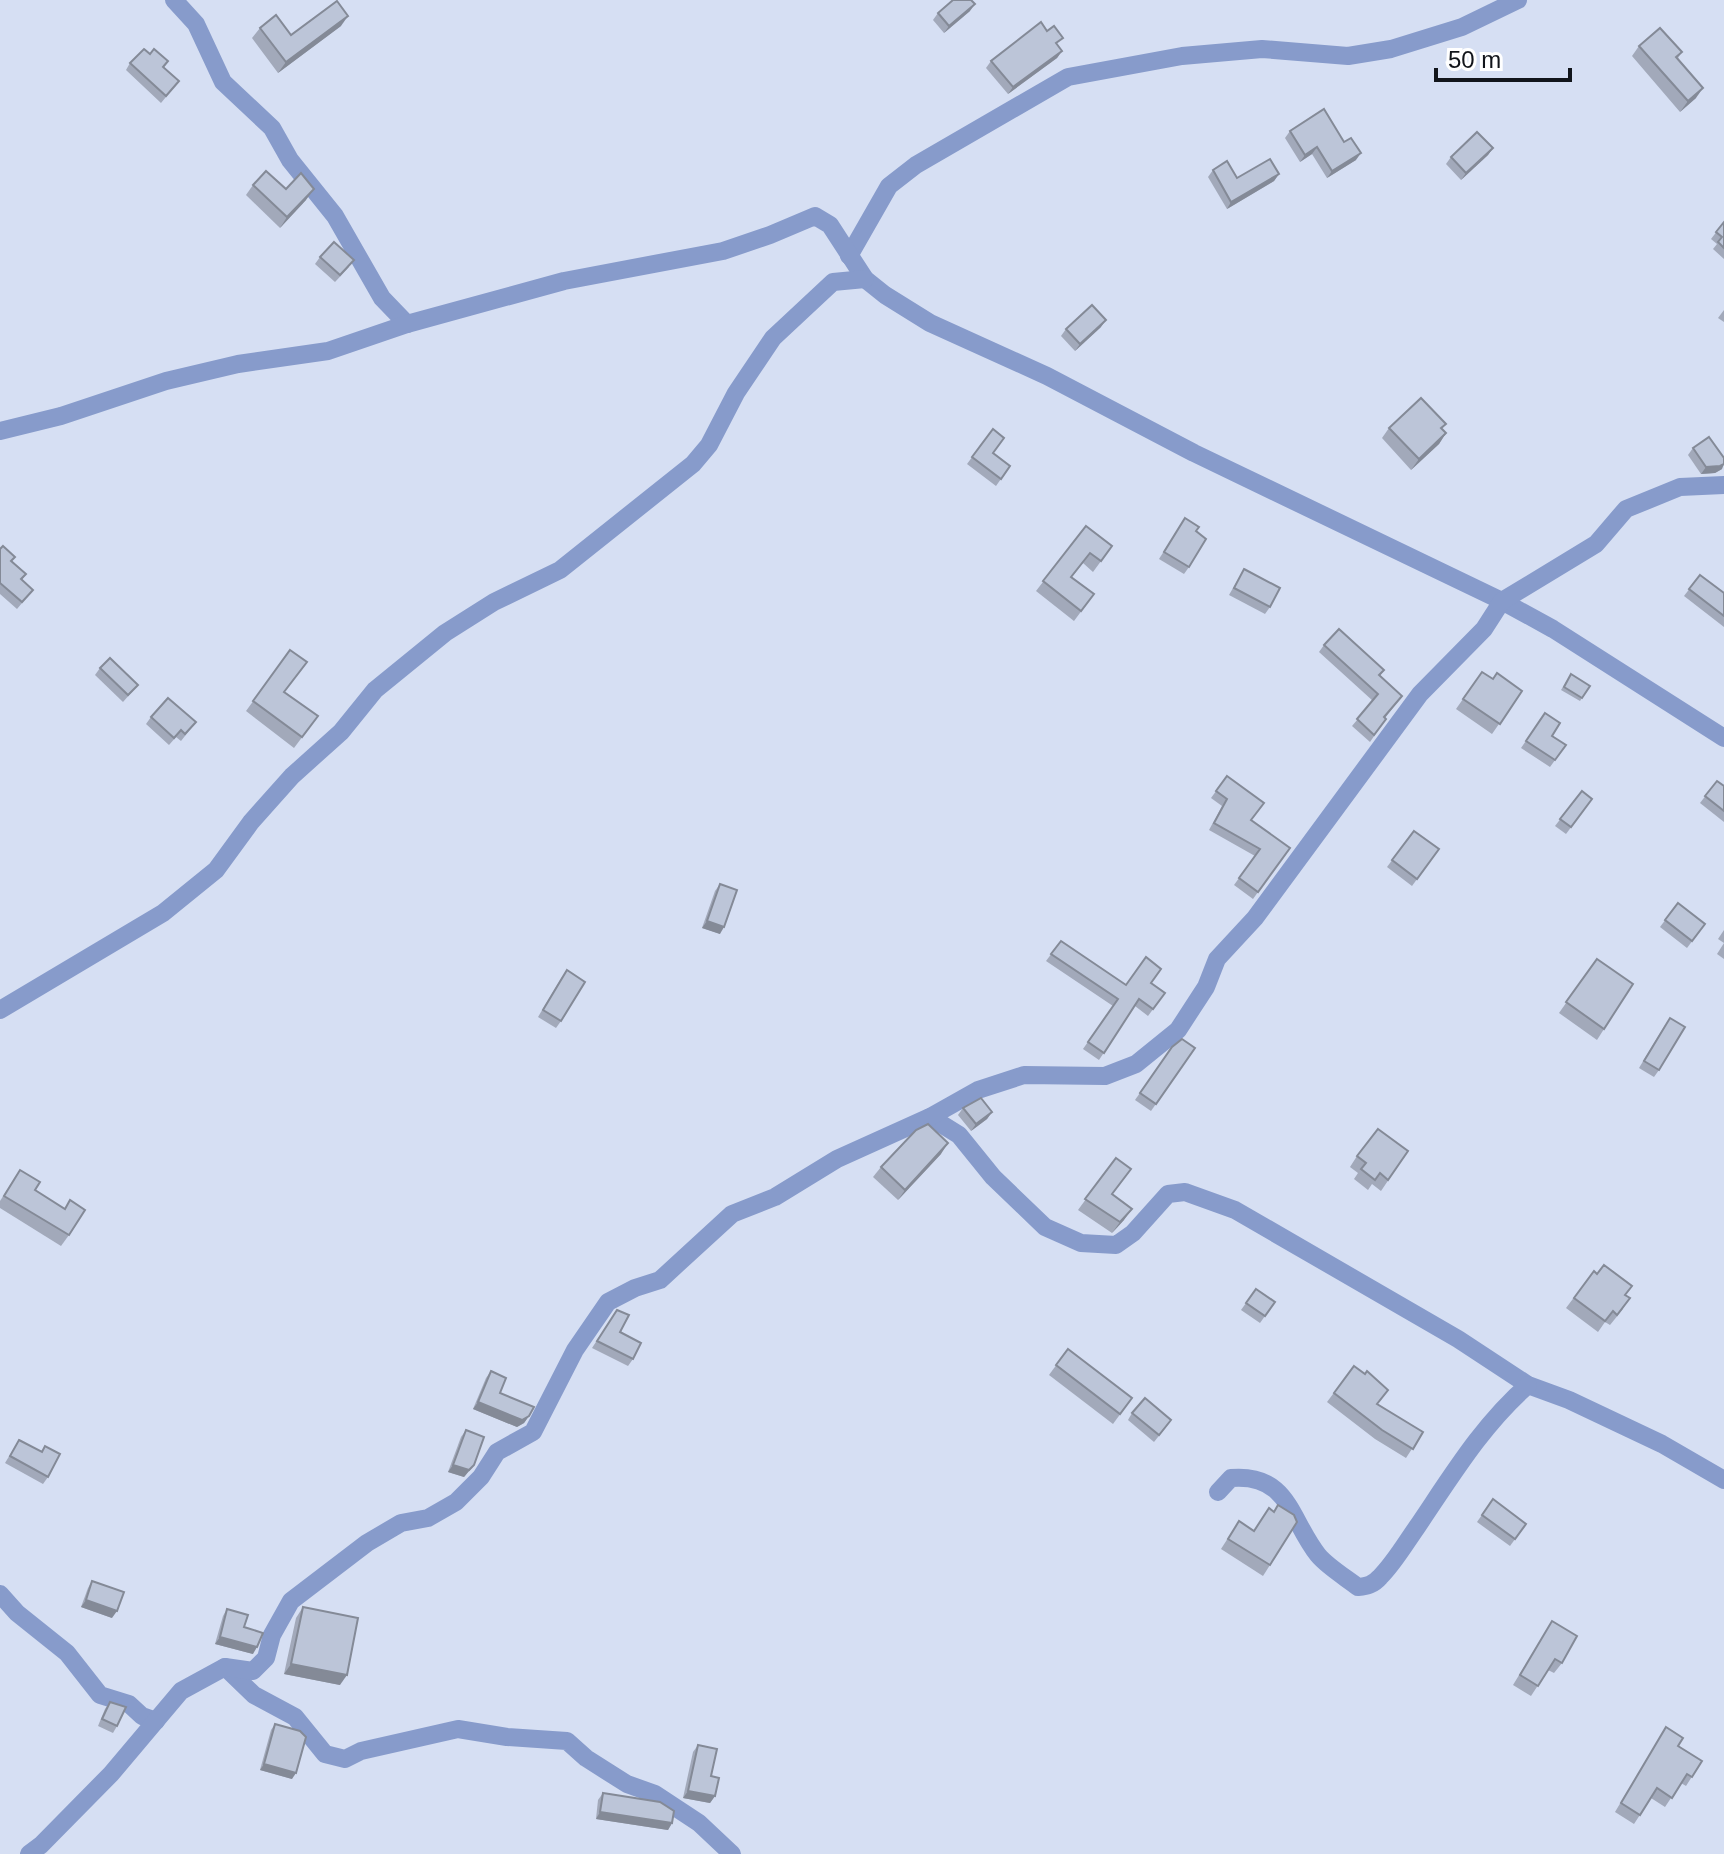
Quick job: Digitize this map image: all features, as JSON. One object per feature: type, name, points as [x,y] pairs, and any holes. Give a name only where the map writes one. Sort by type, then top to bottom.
[{"type":"street","points":[[174,0],[196,24],[223,82],[272,128],[290,160],[335,216],[382,298],[407,324]]},
{"type":"street","points":[[849,256],[889,186],[916,165],[1068,77],[1182,56],[1262,49],[1348,56],[1391,49],[1462,27],[1518,0]]},
{"type":"street","points":[[0,431],[61,416],[166,381],[238,364],[328,351],[407,324],[564,281],[723,251],[815,216],[830,225],[865,279],[930,323],[1047,376],[1194,453],[1502,601],[1553,629],[1724,738]]},
{"type":"street","points":[[0,1010],[163,913],[216,870],[251,822],[292,776],[341,732],[375,690],[445,633],[494,602],[560,570],[693,464],[709,445],[736,393],[773,338],[833,282],[865,279]]},
{"type":"street","points":[[29,1854],[111,1774],[181,1691],[225,1667],[253,1671],[266,1658],[272,1635],[291,1601],[367,1543],[401,1523],[428,1518],[456,1502],[481,1477],[497,1452],[533,1432],[575,1350],[608,1302],[660,1280],[732,1214],[775,1197],[837,1159],[930,1117],[978,1090],[1024,1075],[1105,1076],[1136,1064],[1178,1030],[1206,987],[1217,959],[1255,918],[1420,694],[1484,629],[1502,601],[1596,544],[1626,509],[1680,487],[1724,485]]},
{"type":"street","points":[[930,1117],[959,1135],[993,1177],[1045,1227],[1081,1243],[1116,1245],[1133,1233],[1168,1194],[1185,1192],[1235,1210],[1458,1339],[1528,1385],[1569,1400],[1662,1444],[1724,1480]]},
{"type":"street","points":[[1218,1492],[1231,1478],[1245,1477],[1269,1483],[1290,1504],[1319,1556],[1358,1587],[1369,1586],[1379,1579],[1399,1553],[1479,1437],[1504,1406],[1528,1385]]},
{"type":"street","points":[[0,1594],[17,1613],[67,1653],[100,1695],[129,1704],[142,1716],[156,1721]]},
{"type":"street","points":[[225,1667],[254,1695],[295,1717],[325,1754],[345,1759],[361,1751],[458,1729],[507,1737],[567,1741],[586,1758],[617,1777],[655,1794],[699,1823],[732,1854]]},
{"type":"building","points":[[953,0],[971,0],[975,4],[949,26],[938,13]]},
{"type":"building","points":[[337,1],[348,16],[286,62],[260,28],[276,15],[291,35]]},
{"type":"building","points":[[1041,22],[1047,31],[1054,26],[1063,38],[1056,43],[1062,51],[1013,87],[991,61]]},
{"type":"building","points":[[1660,28],[1682,52],[1676,57],[1703,88],[1688,101],[1639,46]]},
{"type":"building","points":[[144,49],[150,54],[154,49],[168,61],[163,67],[179,81],[166,96],[130,63]]},
{"type":"building","points":[[1324,109],[1344,142],[1351,138],[1361,153],[1332,171],[1317,147],[1305,155],[1290,131]]},
{"type":"building","points":[[1477,132],[1493,148],[1466,173],[1451,157]]},
{"type":"building","points":[[1270,159],[1279,174],[1231,202],[1213,170],[1227,161],[1237,178]]},
{"type":"building","points":[[266,171],[286,189],[301,173],[314,189],[287,217],[253,185]]},
{"type":"building","points":[[1724,222],[1724,248],[1718,242],[1722,237],[1716,232]]},
{"type":"building","points":[[334,242],[354,260],[340,275],[320,257]]},
{"type":"building","points":[[1092,305],[1106,320],[1080,344],[1066,329]]},
{"type":"building","points":[[1421,398],[1446,424],[1441,428],[1446,433],[1419,459],[1389,428]]},
{"type":"building","points":[[993,429],[1004,438],[993,453],[1010,466],[1001,479],[972,457]]},
{"type":"building","points":[[1709,437],[1724,458],[1724,464],[1720,466],[1706,467],[1693,448]]},
{"type":"building","points":[[1185,518],[1199,527],[1196,531],[1206,539],[1189,567],[1164,552]]},
{"type":"building","points":[[1086,526],[1112,546],[1101,561],[1090,553],[1071,577],[1094,594],[1081,611],[1043,581]]},
{"type":"building","points":[[3,546],[15,557],[11,561],[26,574],[21,579],[33,590],[22,602],[0,583],[0,549]]},
{"type":"building","points":[[1244,569],[1280,588],[1270,607],[1234,588]]},
{"type":"building","points":[[1700,575],[1724,593],[1724,616],[1689,589]]},
{"type":"building","points":[[1339,629],[1384,670],[1379,675],[1402,696],[1374,735],[1357,719],[1378,694],[1324,645]]},
{"type":"building","points":[[290,650],[307,662],[284,692],[318,716],[302,737],[253,701]]},
{"type":"building","points":[[110,658],[138,685],[128,695],[100,668]]},
{"type":"building","points":[[1482,672],[1493,679],[1497,673],[1522,691],[1500,724],[1463,699]]},
{"type":"building","points":[[1571,674],[1590,686],[1582,698],[1564,687]]},
{"type":"building","points":[[168,698],[196,722],[185,734],[181,730],[174,738],[151,717]]},
{"type":"building","points":[[1545,713],[1560,723],[1552,736],[1566,745],[1555,760],[1526,741]]},
{"type":"building","points":[[1227,776],[1264,803],[1251,820],[1290,848],[1258,892],[1239,878],[1260,849],[1214,823],[1227,799],[1216,791]]},
{"type":"building","points":[[1717,781],[1724,786],[1724,811],[1705,796]]},
{"type":"building","points":[[1582,791],[1592,799],[1571,827],[1560,819]]},
{"type":"building","points":[[1414,831],[1439,849],[1417,879],[1392,860]]},
{"type":"building","points":[[720,884],[737,890],[724,927],[707,921]]},
{"type":"building","points":[[1678,903],[1705,924],[1692,941],[1665,920]]},
{"type":"building","points":[[1061,941],[1126,985],[1146,957],[1161,969],[1151,983],[1165,993],[1153,1009],[1139,999],[1104,1053],[1088,1042],[1118,999],[1051,954]]},
{"type":"building","points":[[1597,959],[1633,984],[1604,1029],[1566,1002]]},
{"type":"building","points":[[567,970],[585,982],[561,1021],[543,1010]]},
{"type":"building","points":[[1670,1018],[1685,1027],[1659,1070],[1644,1061]]},
{"type":"building","points":[[1182,1039],[1195,1048],[1156,1104],[1140,1093],[1172,1047]]},
{"type":"building","points":[[981,1098],[992,1112],[976,1124],[963,1108]]},
{"type":"building","points":[[928,1124],[948,1143],[905,1190],[881,1167],[916,1130]]},
{"type":"building","points":[[1378,1129],[1408,1151],[1388,1180],[1380,1173],[1375,1180],[1361,1169],[1366,1163],[1357,1156]]},
{"type":"building","points":[[1116,1158],[1131,1169],[1112,1194],[1132,1209],[1120,1222],[1085,1199]]},
{"type":"building","points":[[20,1170],[40,1182],[35,1190],[65,1209],[70,1200],[85,1210],[69,1235],[4,1196]]},
{"type":"building","points":[[1604,1265],[1632,1286],[1625,1295],[1630,1298],[1617,1315],[1613,1311],[1605,1321],[1574,1298],[1594,1271],[1597,1274]]},
{"type":"building","points":[[1256,1289],[1275,1302],[1265,1316],[1246,1303]]},
{"type":"building","points":[[617,1310],[629,1315],[620,1332],[641,1343],[633,1359],[597,1341]]},
{"type":"building","points":[[1068,1349],[1132,1398],[1120,1414],[1056,1365]]},
{"type":"building","points":[[1354,1366],[1365,1374],[1367,1371],[1388,1390],[1377,1404],[1423,1432],[1413,1449],[1382,1430],[1334,1393]]},
{"type":"building","points":[[491,1371],[506,1378],[500,1393],[534,1407],[529,1416],[522,1420],[478,1402]]},
{"type":"building","points":[[1145,1398],[1171,1420],[1159,1435],[1132,1413]]},
{"type":"building","points":[[466,1430],[484,1437],[474,1465],[469,1470],[453,1465]]},
{"type":"building","points":[[19,1440],[42,1452],[45,1446],[60,1454],[48,1477],[10,1456]]},
{"type":"building","points":[[1493,1499],[1526,1524],[1515,1539],[1482,1515]]},
{"type":"building","points":[[1278,1505],[1294,1515],[1297,1522],[1270,1565],[1228,1539],[1239,1521],[1254,1531],[1269,1508],[1274,1512]]},
{"type":"building","points":[[92,1581],[124,1592],[117,1611],[86,1600]]},
{"type":"building","points":[[303,1607],[358,1618],[347,1675],[291,1664]]},
{"type":"building","points":[[227,1609],[248,1615],[244,1627],[263,1633],[257,1647],[220,1637]]},
{"type":"building","points":[[1552,1621],[1577,1636],[1562,1663],[1555,1659],[1538,1686],[1520,1675]]},
{"type":"building","points":[[110,1702],[126,1707],[117,1726],[102,1719]]},
{"type":"building","points":[[275,1724],[300,1731],[306,1737],[296,1773],[264,1764]]},
{"type":"building","points":[[1666,1727],[1683,1738],[1678,1746],[1702,1761],[1692,1777],[1687,1774],[1672,1798],[1657,1788],[1640,1815],[1621,1803]]},
{"type":"building","points":[[698,1745],[717,1749],[711,1776],[719,1778],[715,1796],[688,1791]]},
{"type":"building","points":[[603,1793],[660,1802],[674,1811],[672,1823],[600,1812]]}]
